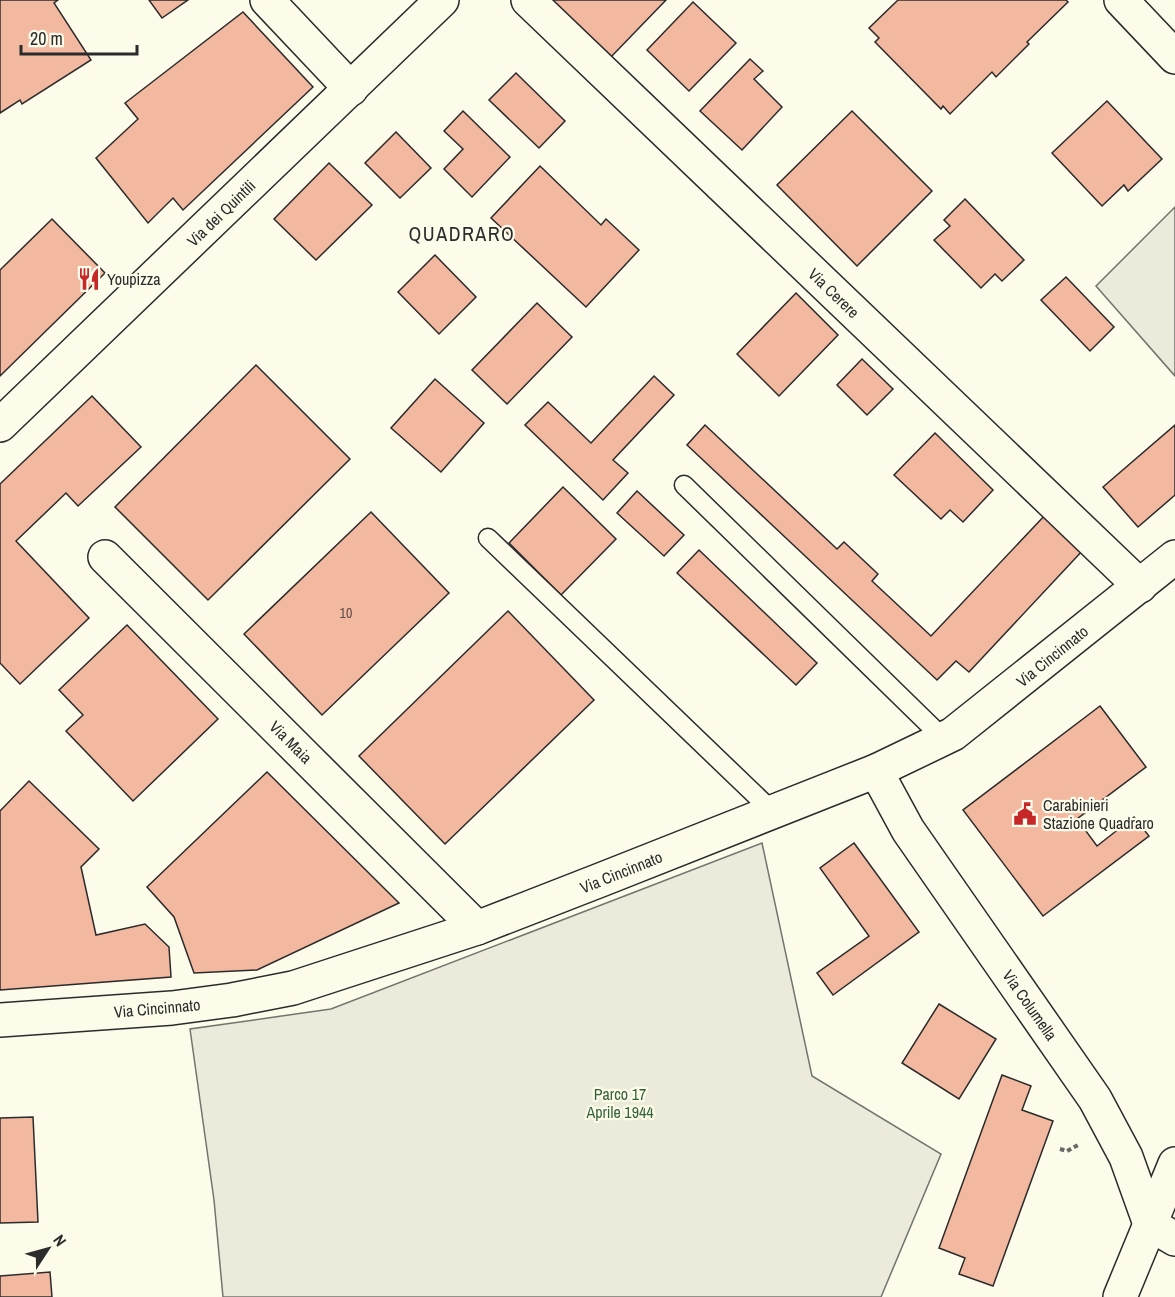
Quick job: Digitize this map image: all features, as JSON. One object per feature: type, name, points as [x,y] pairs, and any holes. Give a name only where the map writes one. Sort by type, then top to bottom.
[{"type":"street","points":[[267,0],[351,88]]},
{"type":"street","name":"Via dei Quintili","points":[[0,425],[442,0]]},
{"type":"street","name":"Via Cerere","points":[[528,0],[1140,586]]},
{"type":"street","points":[[1121,0],[1175,57]]},
{"type":"street","name":"Via Maia","points":[[105,557],[477,928]]},
{"type":"street","name":"Via Cincinnato","points":[[0,1020],[172,1008],[232,1000],[330,978],[477,928],[876,771],[944,739],[997,700],[1175,557]]},
{"type":"street","name":"Via Columella","points":[[876,771],[908,830],[1095,1099],[1162,1231]]},
{"type":"street","points":[[1120,1297],[1162,1231],[1175,1164]]},
{"type":"lane","points":[[684,485],[944,739]]},
{"type":"lane","points":[[488,538],[772,811]]},
{"type":"green space","points":[[1175,207],[1175,376],[1096,286]]},
{"type":"green space","name":"Parco 17 Aprile 1944","points":[[762,843],[812,1076],[941,1154],[881,1297],[223,1297],[214,1200],[190,1029],[331,1009]]},
{"type":"building","points":[[0,0],[58,0],[54,3],[91,60],[22,104],[20,100],[0,113]]},
{"type":"building","points":[[149,0],[188,0],[162,18]]},
{"type":"building","points":[[551,0],[666,0],[610,58]]},
{"type":"building","points":[[898,0],[1066,0],[1068,2],[1027,42],[1029,44],[996,77],[992,72],[950,114],[943,106],[941,109],[875,42],[879,38],[869,28]]},
{"type":"building","points":[[693,2],[736,43],[689,91],[647,50]]},
{"type":"building","points":[[243,12],[313,87],[183,210],[173,198],[148,223],[96,158],[138,119],[125,103]]},
{"type":"building","points":[[750,59],[763,71],[754,79],[782,107],[742,150],[700,111]]},
{"type":"building","points":[[516,73],[565,121],[539,148],[489,100]]},
{"type":"building","points":[[1107,101],[1162,159],[1128,191],[1124,185],[1102,206],[1052,153]]},
{"type":"building","points":[[463,111],[510,157],[472,197],[444,169],[463,149],[444,131]]},
{"type":"building","points":[[852,111],[932,191],[857,266],[777,185]]},
{"type":"building","points":[[396,132],[431,168],[400,198],[365,163]]},
{"type":"building","points":[[329,163],[372,205],[316,260],[274,219]]},
{"type":"building","points":[[540,166],[601,225],[606,219],[639,250],[586,307],[491,218]]},
{"type":"building","points":[[965,199],[1024,260],[1002,281],[995,274],[981,288],[934,240],[950,226],[944,220]]},
{"type":"building","points":[[52,219],[105,273],[0,376],[0,270]]},
{"type":"building","points":[[435,255],[476,297],[439,334],[398,292]]},
{"type":"building","points":[[1066,277],[1114,327],[1090,351],[1041,300]]},
{"type":"building","points":[[796,293],[838,335],[779,396],[737,354]]},
{"type":"building","points":[[537,303],[572,337],[507,404],[472,370]]},
{"type":"building","points":[[862,359],[893,389],[867,415],[837,385]]},
{"type":"building","points":[[256,365],[350,459],[208,600],[115,507]]},
{"type":"building","points":[[654,376],[674,395],[613,460],[628,473],[603,500],[525,425],[548,402],[591,443]]},
{"type":"building","points":[[435,379],[484,423],[441,472],[391,428]]},
{"type":"building","points":[[92,396],[141,447],[78,506],[66,493],[16,541],[89,618],[20,684],[0,663],[0,484]]},
{"type":"building","points":[[705,425],[837,549],[844,542],[878,574],[872,581],[931,636],[1047,513],[1084,549],[969,672],[956,661],[937,680],[687,445]]},
{"type":"building","points":[[1175,425],[1175,495],[1138,527],[1103,487]]},
{"type":"building","points":[[935,433],[993,490],[963,522],[950,510],[941,519],[894,475]]},
{"type":"building","points":[[563,487],[616,539],[561,595],[509,543]]},
{"type":"building","points":[[637,491],[684,535],[664,556],[617,513]]},
{"type":"building","points":[[371,512],[449,593],[322,715],[244,634]]},
{"type":"building","points":[[699,550],[817,663],[796,685],[677,573]]},
{"type":"building","points":[[508,611],[594,700],[445,844],[359,756]]},
{"type":"building","points":[[127,625],[218,719],[133,801],[66,731],[83,715],[59,690]]},
{"type":"building","name":"Carabinieri Stazione Quadraro","points":[[1100,706],[1146,767],[1077,819],[1097,846],[1134,817],[1149,836],[1043,916],[963,810]]},
{"type":"building","points":[[267,772],[399,903],[257,970],[194,973],[174,917],[147,887]]},
{"type":"building","points":[[29,781],[99,849],[81,867],[96,935],[145,924],[169,947],[171,977],[0,990],[0,811]]},
{"type":"building","points":[[854,843],[919,932],[833,995],[817,973],[869,936],[820,868]]},
{"type":"building","points":[[939,1004],[996,1039],[959,1099],[902,1063]]},
{"type":"building","points":[[1002,1075],[1031,1086],[1022,1110],[1053,1121],[993,1286],[959,1274],[965,1258],[939,1248]]},
{"type":"building","points":[[33,1117],[38,1222],[0,1223],[0,1118]]},
{"type":"building","points":[[50,1272],[52,1297],[0,1297],[0,1276]]},
{"type":"place","name":"Youpizza","points":[[89,279]]},
{"type":"place","name":"Carabinieri Stazione Quadraro","points":[[1025,814]]},
{"type":"district","name":"QUADRARO","points":[[462,233]]}]
